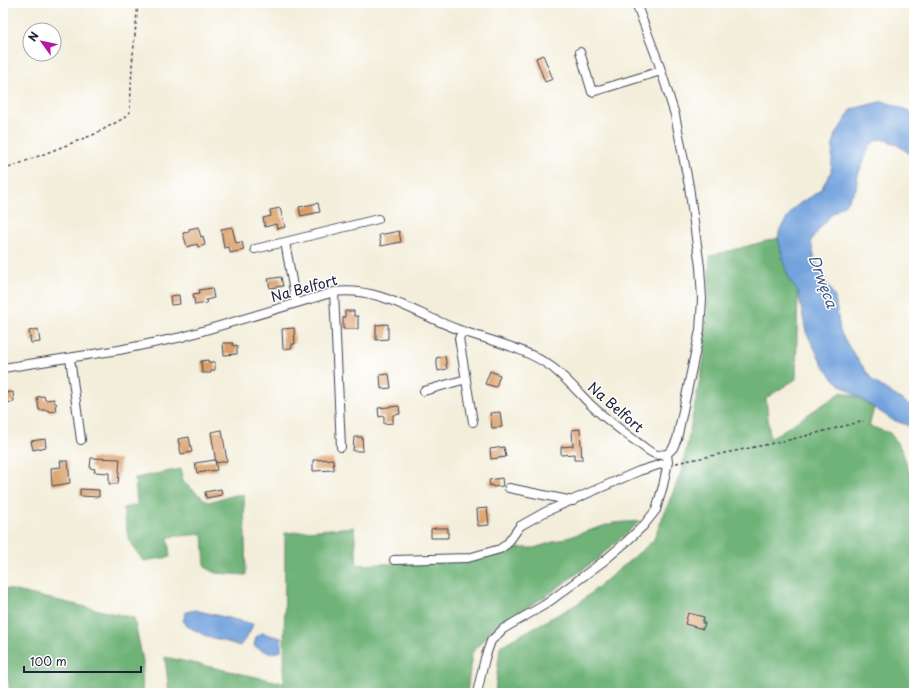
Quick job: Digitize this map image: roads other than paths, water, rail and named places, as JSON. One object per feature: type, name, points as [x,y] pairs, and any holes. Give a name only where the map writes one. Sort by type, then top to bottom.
[{"type":"street","points":[[477,693],[485,658],[491,641],[503,629],[546,604],[605,560],[625,543],[656,510],[663,486],[667,458],[677,439],[700,330],[702,298],[698,251],[689,186],[675,115],[661,71],[636,3]]},
{"type":"street","points":[[580,52],[592,92],[661,71]]},
{"type":"street","points":[[255,249],[378,219]]},
{"type":"street","points":[[285,242],[296,303]]},
{"type":"street","name":"Na Belfort","points":[[3,368],[70,358],[182,337],[334,292],[354,290],[396,301],[463,331],[523,351],[539,359],[554,368],[610,421],[629,436],[649,450],[667,458]]},
{"type":"street","points":[[334,292],[341,447]]},
{"type":"street","points":[[463,331],[459,338],[473,422]]},
{"type":"street","points":[[70,358],[81,440]]},
{"type":"street","points":[[424,391],[466,379]]},
{"type":"street","points":[[394,560],[468,558],[500,549],[507,544],[520,526],[545,512],[639,472],[667,458]]},
{"type":"street","points":[[509,488],[572,501]]},
{"type":"water","name":"Drwęca","points":[[883,101],[914,114],[914,158],[902,148],[889,141],[879,139],[870,145],[858,175],[856,189],[845,204],[832,214],[811,241],[815,261],[835,298],[840,331],[849,347],[873,381],[908,404],[914,406],[914,428],[891,419],[842,386],[834,379],[823,365],[806,332],[798,291],[790,281],[784,264],[778,238],[780,229],[794,208],[821,189],[831,172],[833,145],[836,134],[852,109]]},
{"type":"water","points":[[195,610],[253,624],[250,632],[240,646],[204,635],[187,626],[183,621],[186,612]]},
{"type":"water","points":[[262,633],[281,638],[281,651],[264,651],[254,646],[256,637]]}]
